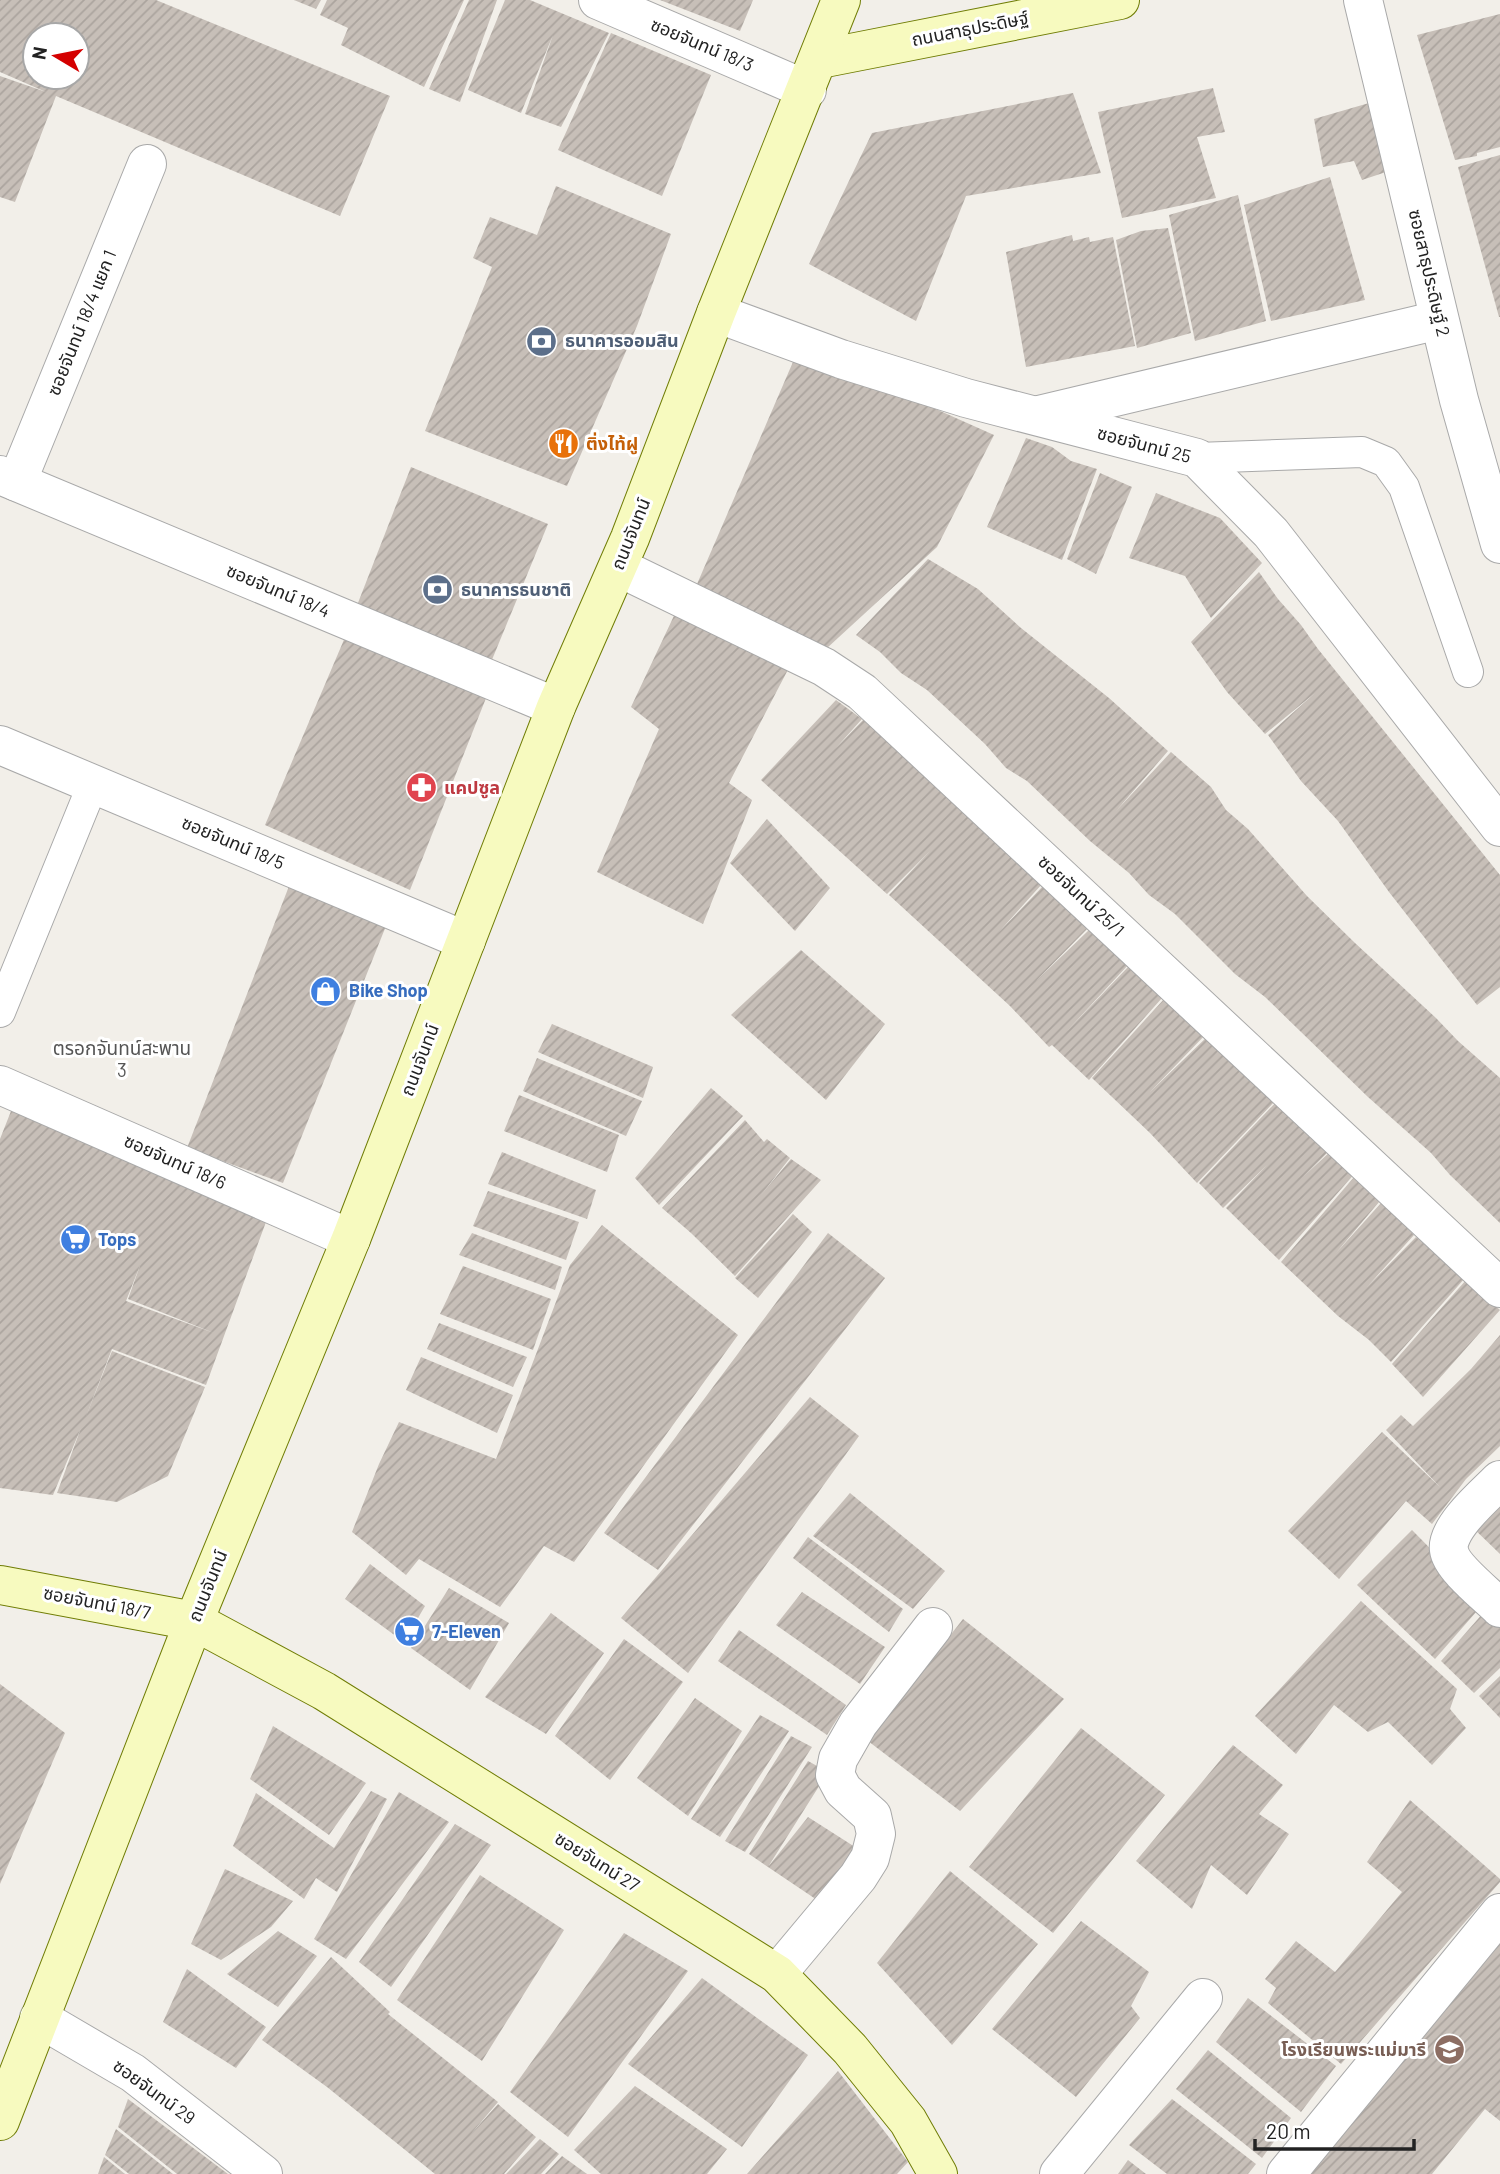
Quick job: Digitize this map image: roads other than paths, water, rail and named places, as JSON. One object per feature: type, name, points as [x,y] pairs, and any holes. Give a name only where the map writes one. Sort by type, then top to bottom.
[{"type":"main road","name":"ถนนจันทน์","points":[[0,2121],[194,1621],[351,1239],[556,707],[618,567],[841,0]]},
{"type":"main road","name":"ถนนสาธุประดิษฐ์","points":[[813,74],[1043,6],[1120,0]]},
{"type":"main road","name":"ซอยจันทน์ 18/7","points":[[0,1585],[194,1621]]},
{"type":"main road","name":"ซอยจันทน์ 27","points":[[194,1621],[324,1691],[777,1974],[850,2049],[908,2121],[938,2174]]},
{"type":"street","name":"ซอยจันทน์ 18/3","points":[[598,0],[813,74]]},
{"type":"street","name":"ซอยสาธุประดิษฐ์ 2","points":[[1363,0],[1459,400],[1500,544]]},
{"type":"street","name":"ซอยจันทน์ 18/4 แยก 1","points":[[8,479],[147,164]]},
{"type":"street","name":"ซอยจันทน์ 25","points":[[716,313],[841,359],[966,398],[1197,458],[1271,533],[1500,827]]},
{"type":"street","points":[[1035,416],[1439,320]]},
{"type":"street","name":"ซอยจันทน์ 18/4","points":[[8,479],[556,707]]},
{"type":"street","name":"ซอยจันทน์ 25/1","points":[[618,567],[813,661],[862,692],[1500,1288]]},
{"type":"street","name":"ซอยจันทน์ 18/5","points":[[0,745],[466,941]]},
{"type":"street","name":"ซอยจันทน์ 18/6","points":[[0,1085],[351,1239]]},
{"type":"street","points":[[1500,1480],[1466,1514],[1451,1534],[1448,1550],[1456,1564],[1500,1608]]},
{"type":"street","points":[[777,1974],[858,1877],[870,1858],[876,1834],[872,1816],[843,1790],[835,1774],[838,1759],[858,1724],[933,1627]]},
{"type":"street","points":[[1286,2174],[1500,1913]]},
{"type":"street","points":[[1059,2174],[1203,1998]]},
{"type":"street","name":"ซอยจันทน์ 29","points":[[39,2018],[133,2073],[263,2174]]},
{"type":"lane","points":[[1197,458],[1362,452],[1386,463],[1404,487],[1468,671]]},
{"type":"lane","points":[[0,1012],[93,784]]},
{"type":"place","name":"ธนาคารออมสิน","points":[[542,341]]},
{"type":"place","name":"ติ่งไท้ฝู","points":[[563,444]]},
{"type":"place","name":"ธนาคารธนชาติ","points":[[438,590]]},
{"type":"place","name":"แคปซูล","points":[[421,788]]},
{"type":"place","name":"Bike Shop","points":[[326,991]]},
{"type":"place","name":"Tops","points":[[75,1240]]},
{"type":"place","name":"7-Eleven","points":[[409,1632]]},
{"type":"place","name":"โรงเรียนพระแม่มารี","points":[[1449,2050]]},
{"type":"district","name":"ตรอกจันทน์สะพาน 3","points":[[122,1059]]}]
